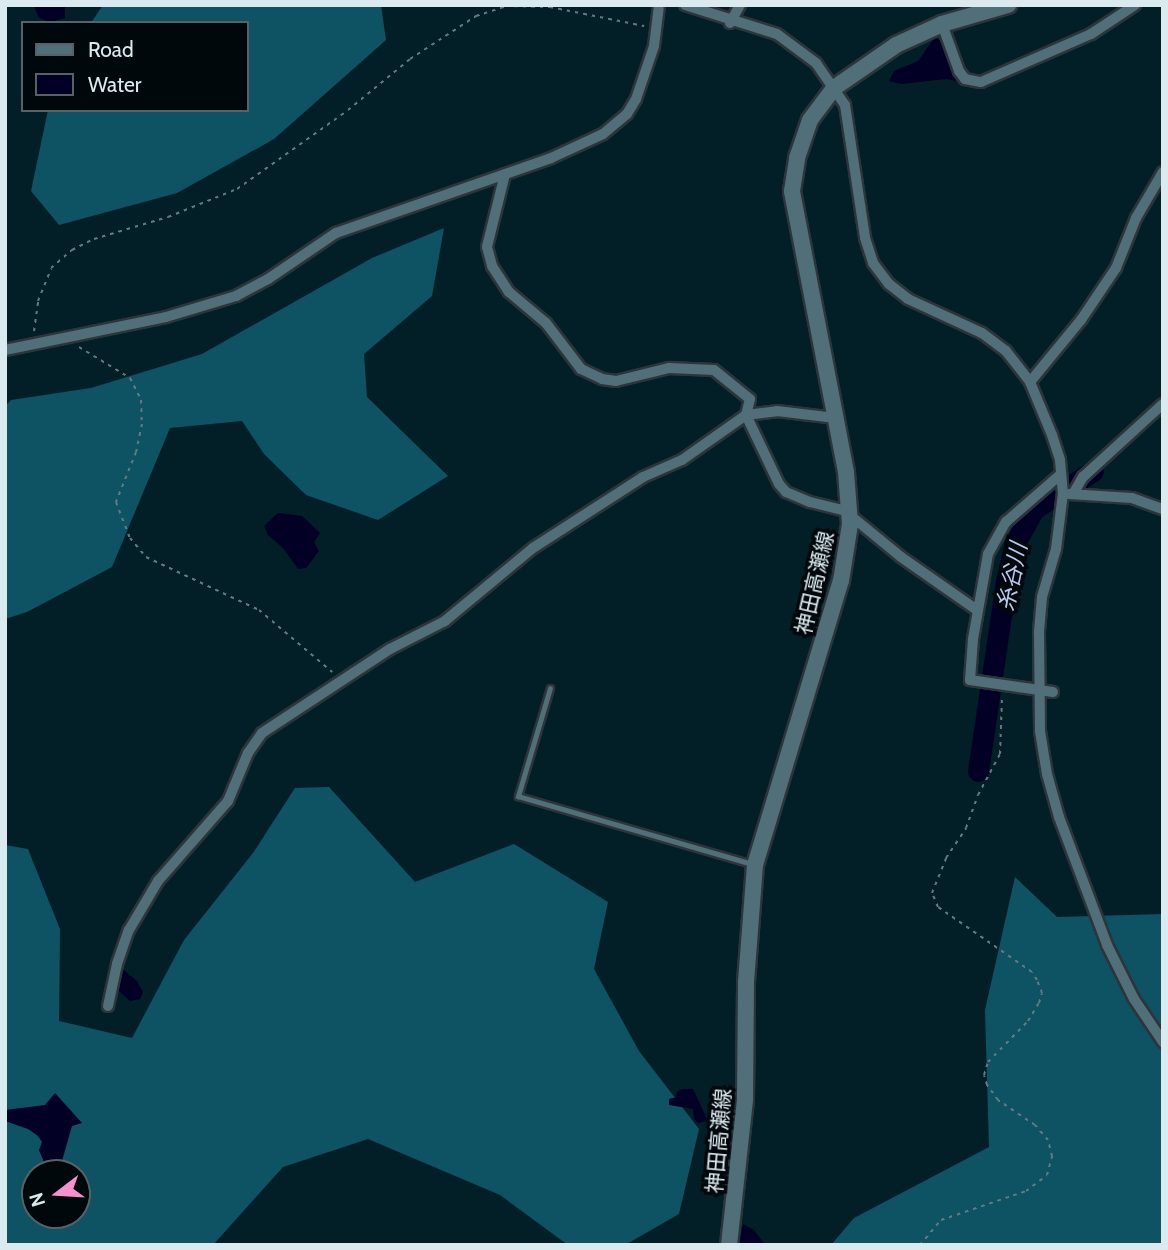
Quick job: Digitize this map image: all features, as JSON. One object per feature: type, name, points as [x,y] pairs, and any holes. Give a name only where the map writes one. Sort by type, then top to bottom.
[{"type":"main road","name":"神田高瀬線","points":[[729,1245],[745,1100],[746,982],[755,865],[848,551],[846,472],[792,191],[797,158],[810,120],[834,88],[896,45],[942,24],[1008,5]]},
{"type":"street","points":[[685,5],[731,22],[777,34],[794,44],[816,63],[840,94],[849,124],[865,238],[873,263],[888,284],[908,299],[982,333],[1006,351],[1030,382],[1052,435],[1068,494]]},
{"type":"street","points":[[731,22],[740,5]]},
{"type":"street","points":[[942,24],[959,71],[965,79],[981,82],[1091,34],[1135,5]]},
{"type":"street","points":[[5,350],[32,348],[166,317],[236,296],[268,279],[336,233],[505,174],[603,134],[626,114],[647,73],[659,8]]},
{"type":"street","points":[[1030,382],[1081,320],[1116,268],[1136,218],[1163,172]]},
{"type":"street","points":[[505,174],[487,247],[492,266],[509,292],[546,323],[581,369],[602,379],[616,381],[669,368],[714,370],[750,399],[746,415],[779,484],[786,492],[849,514],[901,557],[977,610]]},
{"type":"street","points":[[1151,190],[1163,192]]},
{"type":"street","points":[[1163,404],[1068,494],[1042,597],[1039,690],[1042,741],[1059,817],[1107,945],[1134,999],[1163,1042]]},
{"type":"street","points":[[108,1006],[117,964],[129,930],[158,881],[228,800],[262,733],[390,649],[445,621],[533,548],[643,477],[682,460],[746,415],[777,411],[836,418]]},
{"type":"street","points":[[1054,692],[970,680],[977,610],[988,554],[1006,522],[1061,474]]},
{"type":"street","points":[[1068,494],[1132,499],[1163,509]]},
{"type":"lane","points":[[550,688],[518,796],[755,865]]},
{"type":"path","points":[[32,348],[38,300],[51,268],[72,250],[94,239],[168,217],[237,189],[348,110],[410,59],[476,16],[506,6],[550,7],[655,28]]},
{"type":"path","points":[[66,340],[130,378],[141,400],[142,424],[136,452],[116,502],[130,538],[146,556],[259,610],[341,680]]},
{"type":"path","points":[[920,1245],[941,1220],[1034,1186],[1047,1175],[1052,1156],[1048,1140],[1035,1125],[998,1100],[987,1085],[984,1075],[988,1062],[1028,1021],[1039,1003],[1042,993],[1037,980],[1032,972],[938,908],[932,893],[946,858],[966,828],[978,796],[1000,754],[1002,684]]},
{"type":"shaded area","points":[[103,5],[381,5],[386,40],[274,139],[177,193],[59,225],[31,191],[48,112],[248,112],[248,21],[92,21]]},
{"type":"shaded area","points":[[444,228],[432,296],[364,354],[367,397],[448,476],[378,520],[306,495],[264,454],[242,421],[170,428],[112,567],[27,612],[5,619],[5,406],[11,400],[91,388],[202,354],[372,258]]},
{"type":"shaded area","points":[[329,787],[415,882],[514,844],[608,902],[594,969],[639,1051],[699,1129],[679,1214],[625,1245],[568,1245],[500,1195],[368,1139],[283,1167],[213,1245],[5,1245],[5,845],[28,849],[60,929],[59,1021],[132,1038],[184,940],[253,853],[295,788]]},
{"type":"shaded area","points":[[1015,877],[1057,917],[1163,914],[1163,1245],[831,1245],[854,1218],[989,1147],[985,1010]]},
{"type":"water","points":[[65,5],[65,18],[47,21],[39,18],[34,6]]},
{"type":"water","points":[[935,37],[944,44],[956,81],[947,79],[902,84],[889,81],[894,71],[918,61]]},
{"type":"water","points":[[278,513],[302,516],[320,533],[314,542],[319,551],[306,568],[298,569],[283,548],[268,535],[264,526]]},
{"type":"water","points":[[124,970],[137,981],[143,992],[140,999],[130,1001],[118,990],[117,982]]},
{"type":"water","points":[[693,1089],[708,1121],[698,1123],[694,1119],[693,1109],[669,1105],[669,1099],[676,1097],[677,1092]]},
{"type":"water","points":[[55,1093],[82,1123],[72,1126],[63,1159],[43,1159],[39,1150],[42,1142],[38,1136],[28,1129],[5,1121],[5,1110],[45,1105]]},
{"type":"water","points":[[743,1224],[754,1230],[765,1245],[739,1245]]},
{"type":"waterway","name":"糸谷川","points":[[978,771],[1006,581],[1014,545],[1034,509],[1093,471]]}]
